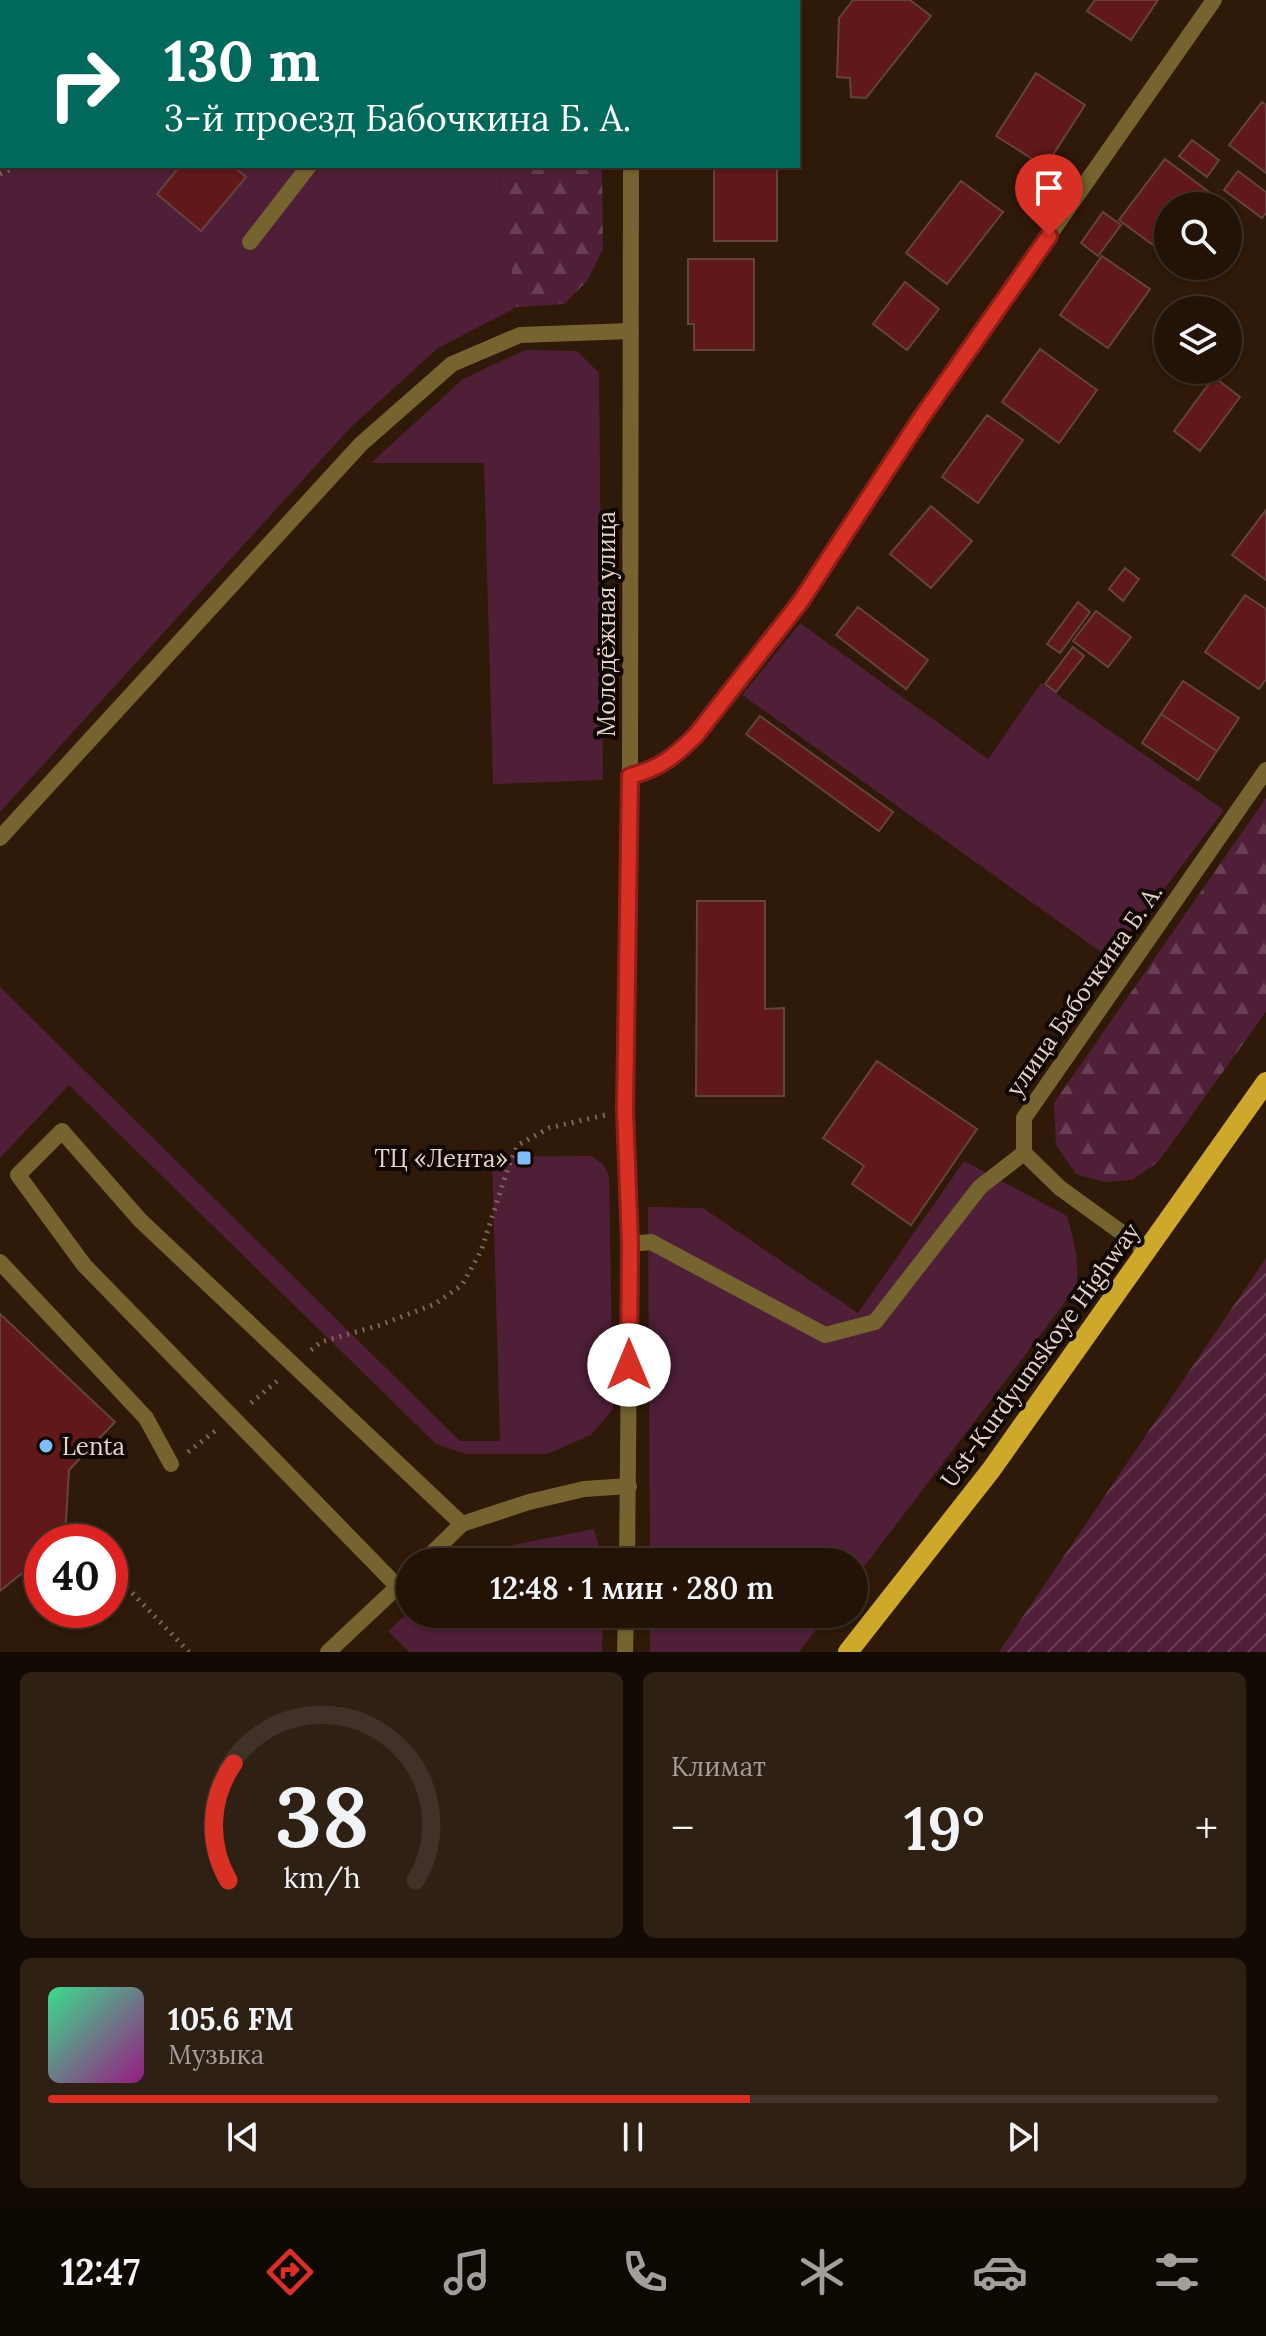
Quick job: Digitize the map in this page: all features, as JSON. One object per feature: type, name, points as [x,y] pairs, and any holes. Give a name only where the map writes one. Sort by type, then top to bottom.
[{"type":"main road","name":"Ust-Kurdyumskoye Highway","points":[[848,1652],[991,1470],[1266,1082]]},
{"type":"street","points":[[630,776],[652,771],[677,754],[696,735],[801,601],[930,405],[1214,0]]},
{"type":"street","points":[[250,242],[307,168]]},
{"type":"street","name":"Молодёжная улица","points":[[627,1548],[630,1244],[625,1110],[630,776],[631,168]]},
{"type":"street","points":[[0,838],[361,444],[452,364],[520,335],[631,331]]},
{"type":"street","name":"улица Бабочкина Б. А.","points":[[1024,1153],[1024,1118],[1266,770]]},
{"type":"street","points":[[396,1573],[232,1418],[84,1265],[18,1175],[62,1131],[140,1220],[462,1524]]},
{"type":"street","points":[[630,1244],[651,1242],[825,1335],[875,1322],[980,1187],[1024,1153],[1060,1188],[1147,1251]]},
{"type":"street","points":[[0,1262],[146,1418],[171,1464]]},
{"type":"street","points":[[437,1548],[462,1524],[529,1502],[584,1489],[629,1486]]},
{"type":"street","points":[[328,1652],[396,1588]]},
{"type":"street","points":[[625,1652],[626,1628]]},
{"type":"path","points":[[171,1464],[232,1418],[321,1342],[380,1325],[435,1304],[462,1285],[481,1251],[518,1145],[549,1128],[625,1110]]},
{"type":"path","points":[[128,1589],[189,1652]]},
{"type":"green space","points":[[0,168],[500,168],[501,197],[517,307],[438,348],[351,427],[0,812]]},
{"type":"green space","points":[[500,168],[602,168],[603,249],[587,281],[564,304],[517,307],[501,197]]},
{"type":"green space","points":[[525,350],[577,351],[599,373],[603,780],[493,784],[484,463],[371,463],[463,379]]},
{"type":"green space","points":[[800,623],[988,759],[1041,683],[1224,810],[1111,959],[742,695]]},
{"type":"green space","points":[[1266,798],[1266,1012],[1158,1162],[1132,1180],[1104,1182],[1076,1174],[1056,1145],[1054,1103]]},
{"type":"green space","points":[[0,987],[460,1441],[500,1441],[492,1157],[591,1156],[603,1164],[609,1176],[613,1409],[591,1435],[547,1454],[465,1454],[436,1444],[69,1085],[0,1158]]},
{"type":"green space","points":[[964,1161],[1067,1216],[1077,1261],[1076,1288],[868,1562],[868,1548],[650,1548],[648,1207],[703,1208],[858,1313]]},
{"type":"green space","points":[[1266,1258],[1266,1652],[999,1652]]},
{"type":"green space","points":[[594,1529],[600,1548],[497,1548]]},
{"type":"green space","points":[[396,1624],[396,1628],[603,1628],[602,1652],[409,1652],[388,1631]]},
{"type":"green space","points":[[650,1628],[817,1628],[799,1652],[650,1652]]},
{"type":"building","points":[[853,0],[910,0],[931,16],[866,98],[851,97],[850,78],[837,77],[839,18]]},
{"type":"building","points":[[1095,0],[1158,0],[1131,40],[1087,11]]},
{"type":"building","points":[[1036,73],[1085,105],[1045,167],[996,136]]},
{"type":"building","points":[[1262,102],[1266,105],[1266,173],[1229,145]]},
{"type":"building","points":[[1192,140],[1219,160],[1207,177],[1179,156]]},
{"type":"building","points":[[1165,159],[1209,192],[1154,192],[1154,246],[1119,220]]},
{"type":"building","points":[[178,168],[235,168],[246,177],[201,231],[157,194]]},
{"type":"building","points":[[714,168],[777,168],[777,241],[714,241]]},
{"type":"building","points":[[1238,171],[1266,192],[1266,213],[1262,218],[1242,203],[1242,192],[1224,190]]},
{"type":"building","points":[[961,181],[1003,212],[947,284],[906,253]]},
{"type":"building","points":[[1103,212],[1121,225],[1098,256],[1081,243]]},
{"type":"building","points":[[1102,256],[1150,289],[1108,348],[1060,315]]},
{"type":"building","points":[[688,259],[754,259],[754,350],[694,350],[694,324],[688,324]]},
{"type":"building","points":[[905,282],[939,309],[907,350],[873,324]]},
{"type":"building","points":[[1040,349],[1097,390],[1059,443],[1002,402]]},
{"type":"building","points":[[1209,384],[1223,384],[1240,397],[1200,451],[1174,431]]},
{"type":"building","points":[[987,415],[1023,440],[978,503],[942,477]]},
{"type":"building","points":[[931,506],[972,541],[931,588],[890,554]]},
{"type":"building","points":[[1266,510],[1266,580],[1232,555]]},
{"type":"building","points":[[1125,568],[1139,579],[1123,601],[1109,589]]},
{"type":"building","points":[[1245,595],[1266,609],[1266,679],[1259,689],[1205,652]]},
{"type":"building","points":[[1078,602],[1090,612],[1060,653],[1047,644]]},
{"type":"building","points":[[858,607],[928,660],[906,689],[836,635]]},
{"type":"building","points":[[1096,611],[1131,637],[1108,667],[1073,641]]},
{"type":"building","points":[[1073,647],[1084,656],[1056,692],[1045,684]]},
{"type":"building","points":[[1183,681],[1239,718],[1217,751],[1161,714]]},
{"type":"building","points":[[1161,714],[1217,751],[1198,780],[1142,743]]},
{"type":"building","points":[[760,716],[893,812],[879,831],[746,734]]},
{"type":"building","points":[[697,901],[765,901],[765,1009],[784,1008],[784,1096],[696,1096]]},
{"type":"building","points":[[877,1061],[977,1129],[911,1225],[852,1184],[864,1166],[823,1138]]},
{"type":"building","name":"Lenta","points":[[0,1314],[115,1422],[69,1470],[66,1524],[24,1524],[24,1572],[0,1591]]},
{"type":"place","name":"ТЦ «Лента»","points":[[524,1158]]},
{"type":"place","name":"Lenta","points":[[46,1446]]},
{"type":"route","points":[[629,1365],[630,1244],[625,1110],[630,776],[652,771],[677,754],[696,735],[801,601],[921,418],[1049,236]]}]
